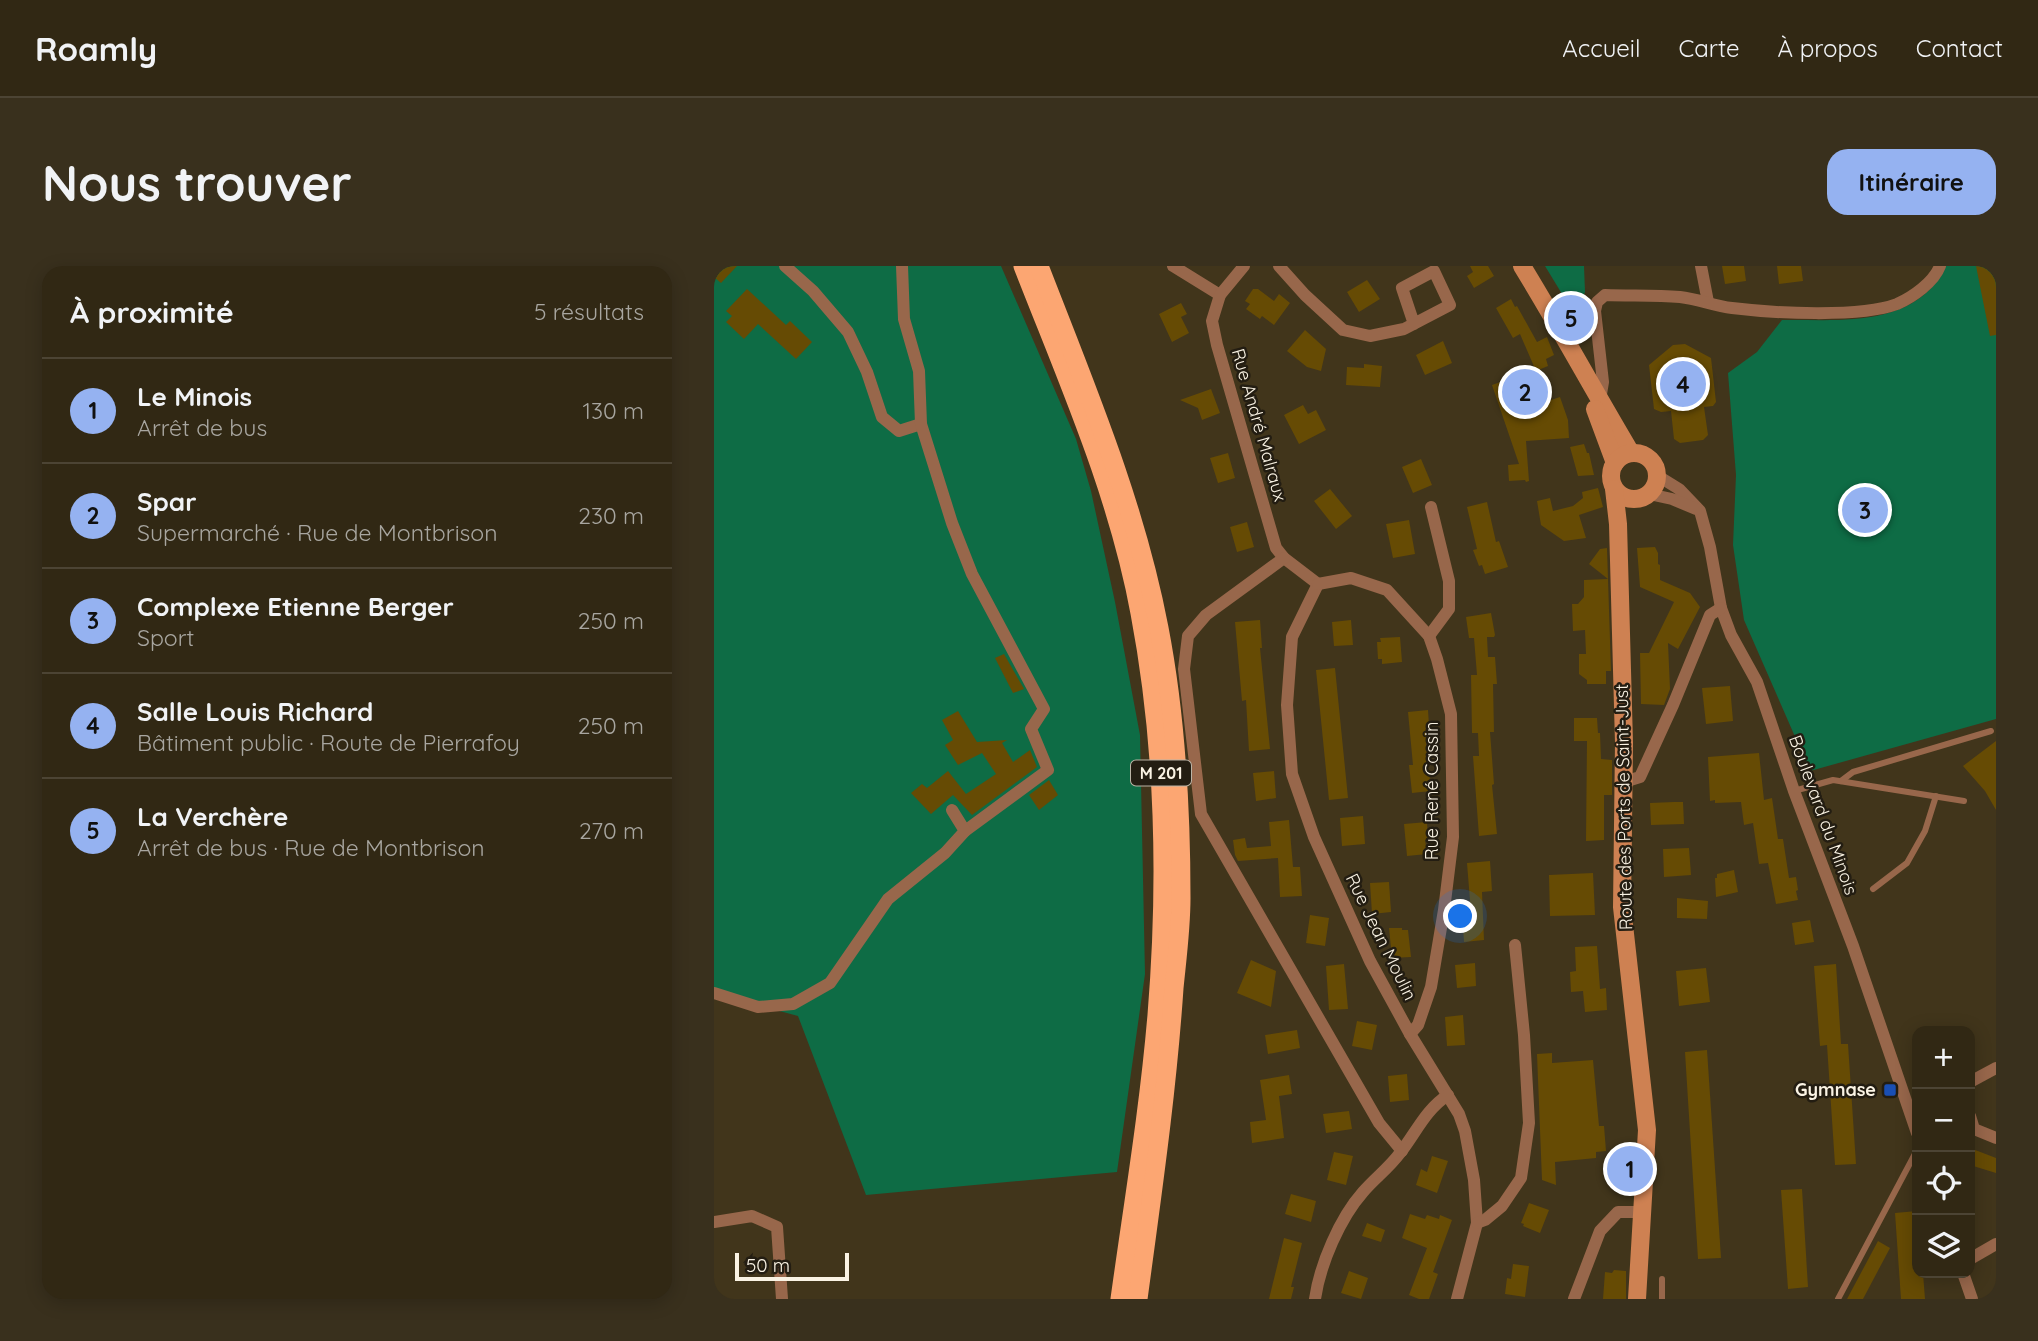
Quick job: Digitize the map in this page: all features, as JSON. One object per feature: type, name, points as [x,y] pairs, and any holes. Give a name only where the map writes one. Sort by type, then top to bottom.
[{"type":"highway","name":"M 201","points":[[1023,266],[1087,432],[1118,522],[1140,611],[1156,709],[1163,807],[1163,916],[1157,1015],[1120,1299]]},
{"type":"highway","name":"M 201","points":[[1039,266],[1106,436],[1133,519],[1159,628],[1171,713],[1178,800],[1181,900],[1169,1065],[1138,1299]]},
{"type":"main road","points":[[1522,266],[1631,453]]},
{"type":"main road","points":[[1578,363],[1615,463]]},
{"type":"main road","points":[[1618,524],[1654,489],[1658,476],[1657,469],[1642,454],[1631,453],[1623,456],[1615,463],[1611,476],[1614,489],[1625,498],[1645,497]]},
{"type":"main road","name":"Route des Ports de Saint-Just","points":[[1614,489],[1618,524],[1623,671],[1622,907],[1647,1130],[1637,1299]]},
{"type":"street","points":[[785,266],[813,291],[848,332],[867,372],[882,417],[898,431],[921,424]]},
{"type":"street","points":[[714,993],[758,1007],[793,1004],[830,983],[888,899],[945,852],[965,831],[1048,770],[1031,729],[1044,709],[972,574],[952,523],[921,424],[919,371],[904,319],[902,266]]},
{"type":"street","points":[[1173,266],[1220,295],[1244,266]]},
{"type":"street","points":[[1279,266],[1305,295],[1343,330],[1370,336],[1404,329],[1414,324]]},
{"type":"street","points":[[1701,266],[1708,302]]},
{"type":"street","points":[[1600,400],[1603,382],[1595,311],[1597,302],[1605,295],[1681,297],[1730,308],[1862,312],[1897,303],[1922,289],[1940,266]]},
{"type":"street","name":"Rue André Malraux","points":[[1220,295],[1213,321],[1217,345],[1276,548],[1284,558],[1318,584]]},
{"type":"street","points":[[1658,476],[1679,489],[1700,511]]},
{"type":"street","points":[[1645,497],[1672,499],[1700,511]]},
{"type":"street","points":[[1429,636],[1448,609],[1449,595],[1449,581],[1431,507]]},
{"type":"street","name":"Boulevard du Minois","points":[[1700,511],[1710,547],[1721,608],[1731,635],[1756,682],[1853,946],[1912,1118]]},
{"type":"street","points":[[1284,558],[1206,615],[1188,636],[1184,668],[1201,814],[1379,1122],[1402,1151]]},
{"type":"street","name":"Rue René Cassin","points":[[1318,584],[1351,578],[1387,590],[1429,636],[1451,714],[1453,837],[1444,910],[1431,987],[1418,1025],[1410,1034]]},
{"type":"street","name":"Rue Jean Moulin","points":[[1318,584],[1292,637],[1287,705],[1292,774],[1319,849],[1370,961],[1410,1034],[1459,1114],[1465,1131],[1474,1180],[1477,1223],[1457,1299]]},
{"type":"street","points":[[1624,782],[1640,777],[1710,615],[1721,608]]},
{"type":"street","points":[[953,810],[965,831]]},
{"type":"street","points":[[1477,1223],[1502,1206],[1521,1178],[1529,1123],[1515,946]]},
{"type":"street","points":[[1975,1079],[1996,1068]]},
{"type":"street","points":[[1315,1299],[1317,1281],[1350,1209],[1364,1190],[1402,1151],[1422,1119],[1437,1102],[1448,1095]]},
{"type":"street","points":[[1975,1129],[1996,1138]]},
{"type":"street","points":[[1574,1299],[1601,1231],[1618,1212],[1643,1212]]},
{"type":"street","points":[[714,1222],[752,1216],[777,1227],[782,1299]]},
{"type":"street","points":[[1975,1256],[1996,1244]]},
{"type":"street","points":[[1965,1278],[1972,1299]]},
{"type":"lane","points":[[1841,782],[1853,772],[1990,731]]},
{"type":"lane","points":[[1794,791],[1833,780],[1965,801]]},
{"type":"lane","points":[[1873,889],[1906,863],[1925,831],[1936,796]]},
{"type":"lane","points":[[1838,1299],[1916,1152]]},
{"type":"lane","points":[[1662,1279],[1662,1299]]},
{"type":"green space","points":[[714,266],[1001,266],[1076,439],[1091,491],[1115,602],[1140,735],[1145,974],[1117,1172],[866,1195],[798,1016],[714,993]]},
{"type":"green space","points":[[1545,266],[1584,266],[1585,292],[1576,317]]},
{"type":"green space","points":[[1946,266],[1996,266],[1996,719],[1810,771],[1744,620],[1733,545],[1736,475],[1728,373],[1757,352],[1782,320],[1863,318],[1902,308],[1920,298],[1937,282]]},
{"type":"building","points":[[714,266],[737,266],[721,283],[714,277]]},
{"type":"building","points":[[1470,266],[1488,266],[1494,276],[1474,288],[1467,276],[1473,272]]},
{"type":"building","points":[[1722,266],[1744,266],[1746,281],[1725,284]]},
{"type":"building","points":[[1777,266],[1801,266],[1803,281],[1779,284]]},
{"type":"building","points":[[1976,266],[1996,266],[1996,335],[1990,336]]},
{"type":"building","points":[[1367,280],[1380,299],[1359,312],[1347,292]]},
{"type":"building","points":[[747,289],[786,325],[790,321],[812,342],[796,359],[758,324],[744,339],[726,322],[732,316],[726,311]]},
{"type":"building","points":[[1253,289],[1258,289],[1274,301],[1279,294],[1290,303],[1274,325],[1246,309],[1250,304],[1245,301]]},
{"type":"building","points":[[1511,299],[1537,342],[1547,337],[1554,355],[1546,359],[1548,366],[1536,371],[1520,334],[1513,338],[1496,308]]},
{"type":"building","points":[[1181,303],[1187,314],[1181,317],[1189,333],[1172,342],[1159,314]]},
{"type":"building","points":[[1305,330],[1326,349],[1321,371],[1307,367],[1287,351]]},
{"type":"building","points":[[1443,341],[1452,363],[1425,375],[1416,355]]},
{"type":"building","points":[[1685,344],[1711,358],[1716,402],[1713,406],[1704,407],[1708,435],[1703,440],[1680,443],[1674,439],[1671,411],[1661,412],[1654,409],[1649,365],[1673,345]]},
{"type":"building","points":[[1364,364],[1382,366],[1380,387],[1346,385],[1347,367],[1364,368]]},
{"type":"building","points":[[1525,373],[1536,405],[1560,397],[1568,420],[1569,438],[1526,441],[1529,481],[1509,481],[1508,465],[1519,464],[1492,385]]},
{"type":"building","points":[[1211,389],[1220,413],[1202,420],[1198,408],[1180,400]]},
{"type":"building","points":[[1303,405],[1308,414],[1316,410],[1326,430],[1299,444],[1284,415]]},
{"type":"building","points":[[1584,444],[1594,475],[1578,476],[1570,447]]},
{"type":"building","points":[[1228,453],[1235,478],[1218,483],[1210,458]]},
{"type":"building","points":[[1421,459],[1432,485],[1413,493],[1402,467]]},
{"type":"building","points":[[1598,488],[1603,507],[1579,515],[1586,538],[1564,541],[1541,525],[1537,501],[1550,498],[1553,511],[1573,506],[1583,498],[1582,492]]},
{"type":"building","points":[[1330,489],[1352,516],[1336,529],[1314,501]]},
{"type":"building","points":[[1487,502],[1496,542],[1499,541],[1508,567],[1485,574],[1473,550],[1477,549],[1467,507]]},
{"type":"building","points":[[1409,520],[1415,554],[1393,558],[1386,524]]},
{"type":"building","points":[[1247,522],[1254,547],[1237,552],[1230,527]]},
{"type":"building","points":[[1655,547],[1660,565],[1660,580],[1690,593],[1700,607],[1678,649],[1668,643],[1670,689],[1664,705],[1641,704],[1640,653],[1649,653],[1674,602],[1640,587],[1637,548]]},
{"type":"building","points":[[1607,548],[1611,671],[1606,671],[1606,684],[1587,684],[1587,680],[1579,674],[1579,654],[1586,654],[1585,630],[1573,631],[1572,604],[1578,604],[1584,597],[1584,580],[1608,579],[1589,564],[1600,549]]},
{"type":"building","points":[[1491,613],[1495,635],[1487,637],[1488,657],[1495,657],[1497,684],[1493,684],[1494,732],[1490,732],[1497,834],[1479,836],[1473,756],[1479,756],[1478,733],[1472,733],[1471,675],[1477,675],[1474,638],[1469,638],[1466,617]]},
{"type":"building","points":[[1260,620],[1260,648],[1270,749],[1249,751],[1246,700],[1242,701],[1235,622]]},
{"type":"building","points":[[1351,620],[1353,645],[1334,646],[1332,622]]},
{"type":"building","points":[[1400,637],[1402,662],[1382,664],[1382,659],[1378,659],[1377,642],[1381,642],[1380,638]]},
{"type":"building","points":[[1004,654],[1024,689],[1013,693],[995,658]]},
{"type":"building","points":[[1335,668],[1348,798],[1329,800],[1316,670]]},
{"type":"building","points":[[1730,686],[1733,721],[1706,724],[1702,688]]},
{"type":"building","points":[[1428,710],[1430,741],[1426,742],[1431,791],[1412,793],[1409,765],[1413,765],[1408,712]]},
{"type":"building","points":[[958,711],[977,742],[1007,740],[1002,743],[1013,762],[1030,750],[1037,767],[972,815],[953,795],[931,814],[911,793],[922,784],[927,788],[948,771],[966,794],[996,774],[982,753],[958,765],[945,745],[953,740],[942,720]]},
{"type":"building","points":[[1574,718],[1597,718],[1601,759],[1612,760],[1612,795],[1604,795],[1604,840],[1586,841],[1587,741],[1574,741]]},
{"type":"building","points":[[1996,741],[1996,810],[1985,791],[1963,766]]},
{"type":"building","points":[[1759,753],[1764,800],[1772,798],[1778,839],[1783,839],[1789,878],[1796,877],[1798,900],[1776,904],[1768,863],[1759,864],[1753,823],[1744,825],[1741,802],[1710,801],[1708,757]]},
{"type":"building","points":[[1274,771],[1276,798],[1256,801],[1253,773]]},
{"type":"building","points":[[1049,780],[1058,795],[1039,810],[1029,795]]},
{"type":"building","points":[[1683,802],[1684,824],[1651,825],[1650,803]]},
{"type":"building","points":[[1363,816],[1365,844],[1342,846],[1340,818]]},
{"type":"building","points":[[1289,820],[1293,867],[1300,867],[1302,896],[1280,897],[1278,858],[1238,861],[1233,840],[1245,838],[1247,848],[1271,846],[1269,822]]},
{"type":"building","points":[[1427,822],[1427,854],[1407,856],[1404,824]]},
{"type":"building","points":[[1689,848],[1691,875],[1664,877],[1663,849]]},
{"type":"building","points":[[1490,861],[1492,891],[1482,892],[1484,940],[1464,942],[1462,913],[1471,913],[1467,863]]},
{"type":"building","points":[[1734,870],[1738,892],[1716,897],[1717,874]]},
{"type":"building","points":[[1593,873],[1595,915],[1550,916],[1549,875]]},
{"type":"building","points":[[1389,882],[1391,912],[1372,914],[1370,883]]},
{"type":"building","points":[[1677,898],[1708,901],[1707,919],[1677,918]]},
{"type":"building","points":[[1310,915],[1329,918],[1325,946],[1306,943]]},
{"type":"building","points":[[1810,920],[1814,942],[1795,945],[1792,923]]},
{"type":"building","points":[[1389,928],[1408,930],[1411,957],[1392,958]]},
{"type":"building","points":[[1597,946],[1600,989],[1606,988],[1607,1010],[1585,1012],[1583,991],[1571,992],[1570,972],[1576,971],[1575,947]]},
{"type":"building","points":[[1251,960],[1276,971],[1271,1007],[1237,993]]},
{"type":"building","points":[[1475,963],[1476,986],[1457,988],[1455,965]]},
{"type":"building","points":[[1344,964],[1348,1009],[1329,1010],[1326,966]]},
{"type":"building","points":[[1836,964],[1841,1044],[1848,1044],[1856,1164],[1835,1165],[1827,1045],[1820,1046],[1814,966]]},
{"type":"building","points":[[1706,968],[1710,1002],[1679,1006],[1676,971]]},
{"type":"building","points":[[1463,1015],[1465,1045],[1447,1046],[1445,1017]]},
{"type":"building","points":[[1357,1021],[1377,1025],[1372,1050],[1352,1046]]},
{"type":"building","points":[[1297,1030],[1300,1048],[1268,1054],[1265,1035]]},
{"type":"building","points":[[1707,1050],[1721,1258],[1698,1259],[1685,1052]]},
{"type":"building","points":[[1552,1053],[1552,1063],[1593,1060],[1599,1126],[1604,1126],[1606,1151],[1596,1152],[1596,1158],[1555,1162],[1556,1185],[1542,1180],[1537,1054]]},
{"type":"building","points":[[1407,1074],[1409,1100],[1390,1102],[1388,1076]]},
{"type":"building","points":[[1289,1075],[1292,1094],[1279,1096],[1284,1138],[1252,1143],[1250,1122],[1266,1120],[1260,1080]]},
{"type":"building","points":[[1349,1111],[1352,1129],[1326,1133],[1323,1114]]},
{"type":"building","points":[[1975,1150],[1996,1158],[1996,1173],[1975,1167]]},
{"type":"building","points":[[1334,1152],[1353,1156],[1346,1185],[1327,1180]]},
{"type":"building","points":[[1432,1156],[1448,1161],[1437,1193],[1416,1185],[1421,1169],[1427,1172]]},
{"type":"building","points":[[1802,1189],[1808,1287],[1788,1289],[1781,1190]]},
{"type":"building","points":[[1291,1194],[1316,1201],[1311,1222],[1285,1214]]},
{"type":"building","points":[[1529,1203],[1549,1210],[1540,1233],[1521,1223]]},
{"type":"building","points":[[1912,1211],[1912,1278],[1923,1278],[1925,1299],[1901,1299],[1895,1213]]},
{"type":"building","points":[[1410,1214],[1425,1219],[1427,1215],[1439,1219],[1440,1215],[1452,1220],[1433,1272],[1438,1274],[1429,1299],[1409,1295],[1427,1248],[1402,1238]]},
{"type":"building","points":[[1367,1223],[1385,1230],[1381,1242],[1362,1236]]},
{"type":"building","points":[[1284,1238],[1302,1243],[1291,1287],[1294,1287],[1291,1299],[1269,1299]]},
{"type":"building","points":[[1878,1241],[1890,1248],[1863,1299],[1847,1299]]},
{"type":"building","points":[[1513,1264],[1529,1266],[1525,1297],[1505,1294],[1507,1278],[1511,1279]]},
{"type":"building","points":[[1614,1270],[1626,1271],[1626,1299],[1603,1299],[1605,1272],[1612,1273]]},
{"type":"building","points":[[1349,1271],[1368,1278],[1361,1299],[1341,1293]]},
{"type":"place","name":"La Verchère","points":[[1571,318]]},
{"type":"place","name":"Salle Louis Richard","points":[[1683,384]]},
{"type":"place","name":"Spar","points":[[1525,392]]},
{"type":"place","name":"Complexe Etienne Berger","points":[[1865,510]]},
{"type":"place","name":"Gymnase","points":[[1890,1090]]},
{"type":"place","name":"Le Minois","points":[[1630,1169]]}]
